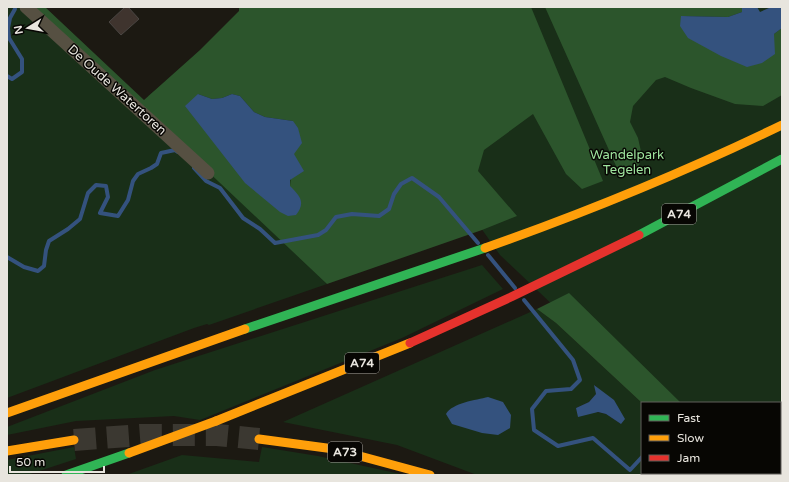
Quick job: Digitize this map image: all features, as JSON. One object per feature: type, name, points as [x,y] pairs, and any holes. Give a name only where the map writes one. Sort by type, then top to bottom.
[{"type":"highway","points":[[7,413],[189,347],[529,233],[637,191],[750,141],[782,125]]},
{"type":"highway","name":"A74","points":[[66,475],[216,421],[368,361],[506,300],[576,267],[782,160]]},
{"type":"highway","name":"A73","points":[[259,439],[334,449],[430,475]]},
{"type":"highway","points":[[7,451],[74,440]]},
{"type":"street","name":"De Oude Watertoren","points":[[26,7],[208,173]]},
{"type":"green space","name":"Wandelpark Tegelen","points":[[7,7],[34,7],[188,152],[148,96],[259,7],[782,7],[782,475],[728,474],[781,474],[781,402],[655,402],[500,255],[459,197],[325,283],[327,284],[209,325],[207,324],[194,328],[7,398]]},
{"type":"green space","points":[[34,7],[45,7],[144,100],[200,50],[239,11],[239,7],[531,7],[603,181],[582,189],[566,174],[533,114],[484,150],[478,171],[517,216],[482,230],[327,284]],"holes":[[[198,94],[212,99],[222,98],[232,94],[240,96],[254,112],[265,117],[293,121],[294,154],[290,186]]]},
{"type":"green space","points":[[545,7],[742,7],[742,12],[728,17],[682,16],[774,34],[782,28],[782,95],[763,106],[735,104],[665,77],[656,80],[633,106],[630,122],[638,138],[642,156],[638,168],[621,177]]},
{"type":"green space","points":[[482,265],[503,289],[402,338],[200,420],[174,416],[76,421],[7,435],[7,427],[155,370]]},
{"type":"green space","points":[[569,293],[680,402],[641,402],[556,323],[537,309]]},
{"type":"green space","points":[[537,309],[556,323],[641,402],[641,474],[704,475],[477,475],[397,445],[283,422]],"holes":[[[595,385],[621,424],[606,414],[576,408],[589,402],[596,394]]]},
{"type":"green space","points":[[74,447],[76,459],[27,475],[7,475],[7,460]]},
{"type":"green space","points":[[262,447],[318,456],[405,475],[126,475],[182,455],[259,462]]},
{"type":"green space","points":[[703,474],[754,475],[704,475]]},
{"type":"water","points":[[742,7],[757,7],[760,12],[769,8],[782,8],[782,28],[774,34],[775,54],[762,63],[747,67],[721,56],[688,38],[680,26],[681,16],[728,17],[742,12]]},
{"type":"water","points":[[198,94],[212,99],[222,98],[232,94],[240,96],[254,112],[265,117],[293,121],[298,128],[302,143],[294,154],[304,171],[290,180],[290,186],[299,196],[301,203],[296,215],[288,216],[280,212],[245,183],[185,106]]},
{"type":"water","points":[[594,385],[614,400],[625,419],[621,424],[606,414],[598,412],[578,417],[576,408],[589,402],[596,394]]},
{"type":"water","points":[[488,397],[503,402],[511,415],[510,428],[498,435],[482,433],[452,424],[446,414],[453,407]]},
{"type":"building","points":[[125,7],[128,7],[139,19],[121,35],[109,22]]},
{"type":"waterway","points":[[7,76],[12,79],[22,72],[22,59],[9,38],[8,28],[10,18],[15,9]]},
{"type":"waterway","points":[[7,257],[24,267],[38,271],[44,266],[49,241],[68,229],[80,219],[88,193],[96,185],[106,186],[108,197],[100,213],[118,216],[128,200],[133,181],[138,174],[157,164],[161,153],[175,150],[178,152]]},
{"type":"waterway","points":[[194,168],[206,181],[220,188],[243,218],[260,229],[275,243],[318,235],[326,230],[336,217],[352,214],[379,216],[389,209],[394,194],[401,184],[412,178],[439,197],[478,243]]},
{"type":"waterway","points":[[488,255],[515,288]]},
{"type":"waterway","points":[[524,300],[573,360],[580,380],[571,389],[546,391],[532,409],[534,430],[558,446],[593,438],[630,470],[641,458]]},
{"type":"tunnel","points":[[74,440],[141,435],[217,435],[259,439]]},
{"type":"traffic: fast","points":[[639,235],[782,159]]},
{"type":"traffic: fast","points":[[245,329],[485,248]]},
{"type":"traffic: fast","points":[[66,475],[129,453]]},
{"type":"traffic: slow","points":[[485,248],[635,191],[782,125]]},
{"type":"traffic: slow","points":[[7,413],[245,329]]},
{"type":"traffic: slow","points":[[216,421],[410,343]]},
{"type":"traffic: slow","points":[[129,453],[216,421]]},
{"type":"traffic: slow","points":[[259,439],[334,449],[430,475]]},
{"type":"traffic: slow","points":[[7,451],[74,440]]},
{"type":"traffic: jam","points":[[410,343],[511,297],[639,235]]}]
